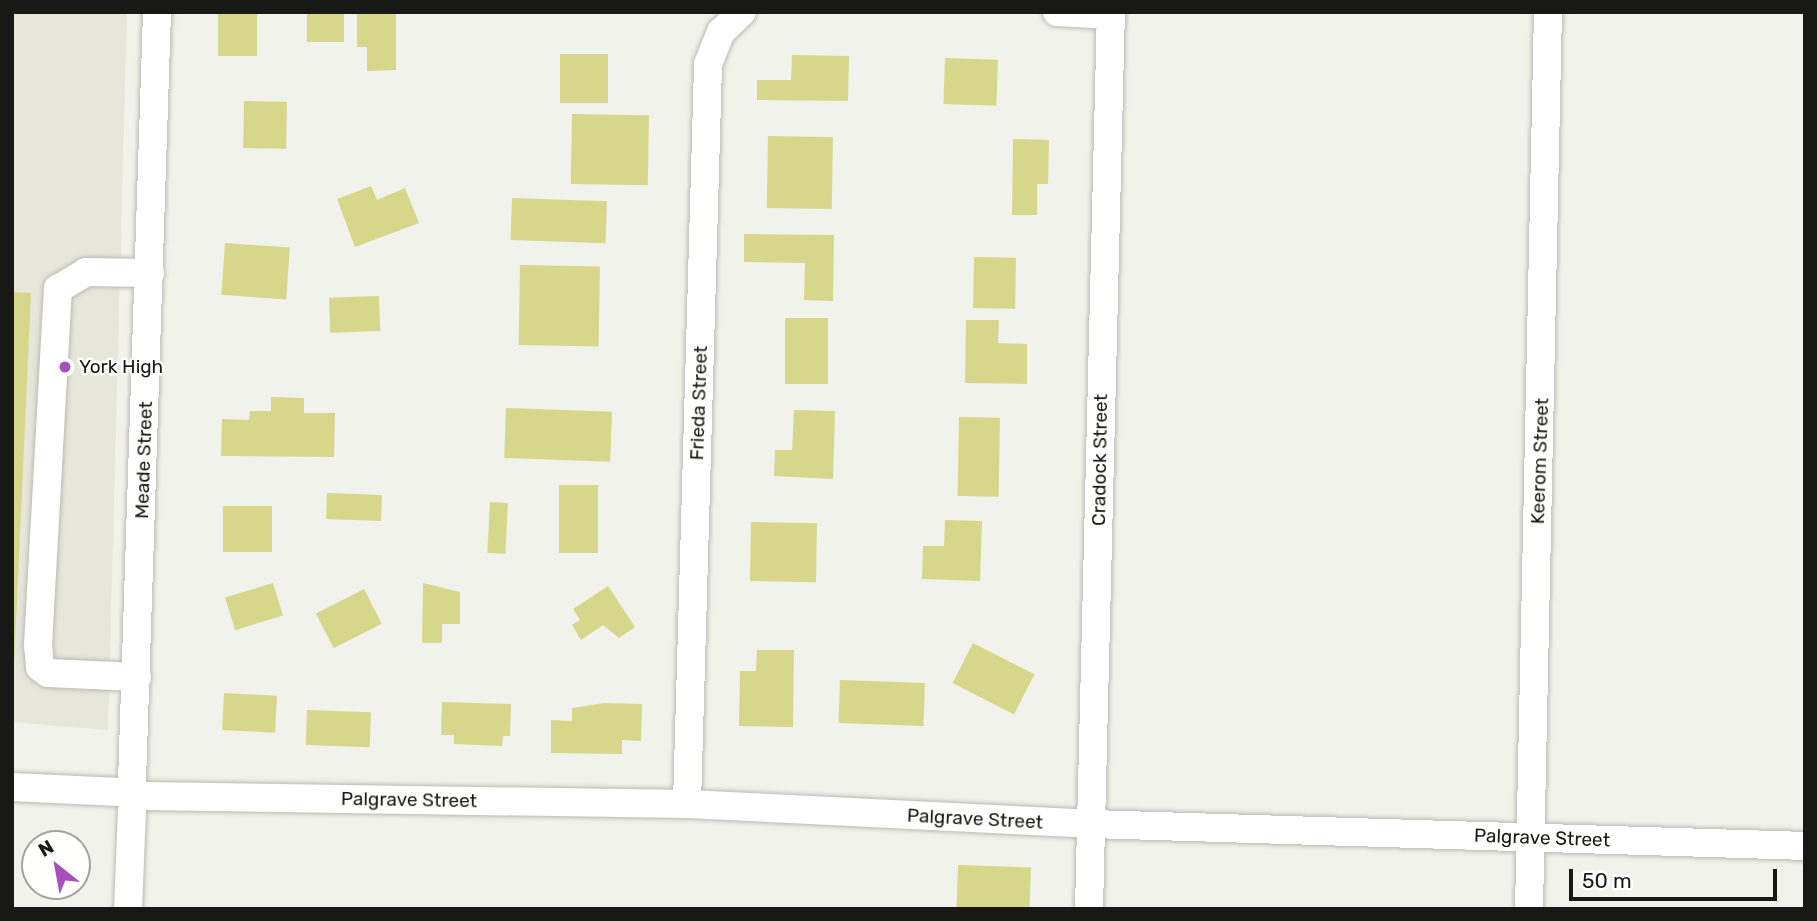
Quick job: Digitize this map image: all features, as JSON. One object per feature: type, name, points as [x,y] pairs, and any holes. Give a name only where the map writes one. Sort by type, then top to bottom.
[{"type":"street","name":"Meade Street","points":[[128,909],[157,12]]},
{"type":"street","name":"Frieda Street","points":[[687,804],[708,64],[720,32],[742,12]]},
{"type":"street","points":[[1057,12],[1111,14]]},
{"type":"street","name":"Keerom Street","points":[[1528,909],[1548,12]]},
{"type":"street","name":"Cradock Street","points":[[1089,909],[1111,14]]},
{"type":"street","points":[[137,677],[57,676],[40,667],[38,652],[58,289],[86,272],[150,273]]},
{"type":"street","name":"Palgrave Street","points":[[12,787],[132,795],[687,804],[1091,824],[1805,846]]},
{"type":"shaded area","name":"York High","points":[[12,12],[127,12],[108,730],[12,722]]},
{"type":"building","points":[[218,12],[257,12],[257,56],[218,56]]},
{"type":"building","points":[[307,12],[344,12],[344,42],[307,42]]},
{"type":"building","points":[[357,12],[396,12],[396,70],[367,71],[367,47],[357,47]]},
{"type":"building","points":[[560,54],[608,54],[608,103],[560,103]]},
{"type":"building","points":[[792,55],[849,56],[848,101],[757,100],[757,80],[791,80]]},
{"type":"building","points":[[945,58],[998,60],[996,106],[943,104]]},
{"type":"building","points":[[244,101],[287,102],[286,149],[243,148]]},
{"type":"building","points":[[572,114],[649,115],[648,185],[571,184]]},
{"type":"building","points":[[768,136],[833,137],[832,209],[767,208]]},
{"type":"building","points":[[1013,139],[1049,140],[1048,184],[1037,184],[1037,215],[1012,215]]},
{"type":"building","points":[[371,186],[377,200],[405,188],[419,223],[355,247],[337,199]]},
{"type":"building","points":[[512,198],[607,201],[605,243],[511,240]]},
{"type":"building","points":[[744,234],[834,235],[833,301],[804,300],[805,263],[744,262]]},
{"type":"building","points":[[225,243],[290,248],[286,299],[221,295]]},
{"type":"building","points":[[974,257],[1016,258],[1015,309],[973,308]]},
{"type":"building","points":[[520,265],[600,266],[599,346],[519,345]]},
{"type":"building","points":[[12,292],[31,293],[14,666],[12,666]]},
{"type":"building","points":[[379,296],[380,331],[330,333],[329,298]]},
{"type":"building","points":[[785,318],[828,318],[828,384],[785,384]]},
{"type":"building","points":[[966,320],[999,320],[998,343],[1027,344],[1027,384],[965,383]]},
{"type":"building","points":[[271,397],[304,398],[304,413],[335,413],[334,457],[221,456],[222,419],[249,420],[250,411],[271,411]]},
{"type":"building","points":[[506,408],[612,412],[610,462],[504,458]]},
{"type":"building","points":[[794,410],[835,411],[833,479],[774,476],[775,450],[792,450]]},
{"type":"building","points":[[959,417],[1000,418],[999,497],[958,496]]},
{"type":"building","points":[[559,485],[598,485],[598,553],[559,553]]},
{"type":"building","points":[[327,493],[382,495],[381,521],[326,519]]},
{"type":"building","points":[[490,502],[508,503],[505,554],[487,553]]},
{"type":"building","points":[[223,506],[272,506],[272,552],[223,552]]},
{"type":"building","points":[[945,520],[982,521],[980,581],[922,579],[923,546],[944,546]]},
{"type":"building","points":[[751,522],[817,523],[816,582],[750,581]]},
{"type":"building","points":[[273,583],[283,616],[235,630],[225,598]]},
{"type":"building","points":[[423,583],[460,592],[460,624],[442,624],[442,643],[422,643]]},
{"type":"building","points":[[608,586],[635,627],[619,638],[603,625],[581,640],[572,625],[580,620],[573,609]]},
{"type":"building","points":[[364,589],[382,624],[334,648],[316,614]]},
{"type":"building","points":[[973,643],[1034,674],[1014,714],[953,683]]},
{"type":"building","points":[[757,650],[794,650],[793,727],[739,726],[740,671],[756,671]]},
{"type":"building","points":[[840,680],[925,683],[923,726],[838,723]]},
{"type":"building","points":[[224,693],[277,696],[275,733],[222,730]]},
{"type":"building","points":[[442,702],[511,704],[510,736],[503,736],[502,746],[454,744],[454,735],[441,735]]},
{"type":"building","points":[[604,703],[642,704],[641,741],[622,740],[622,754],[551,753],[551,720],[572,721],[572,708]]},
{"type":"building","points":[[307,710],[371,712],[370,747],[306,745]]},
{"type":"building","points":[[958,865],[1031,868],[1030,909],[956,909]]},
{"type":"place","name":"York High","points":[[65,367]]}]
